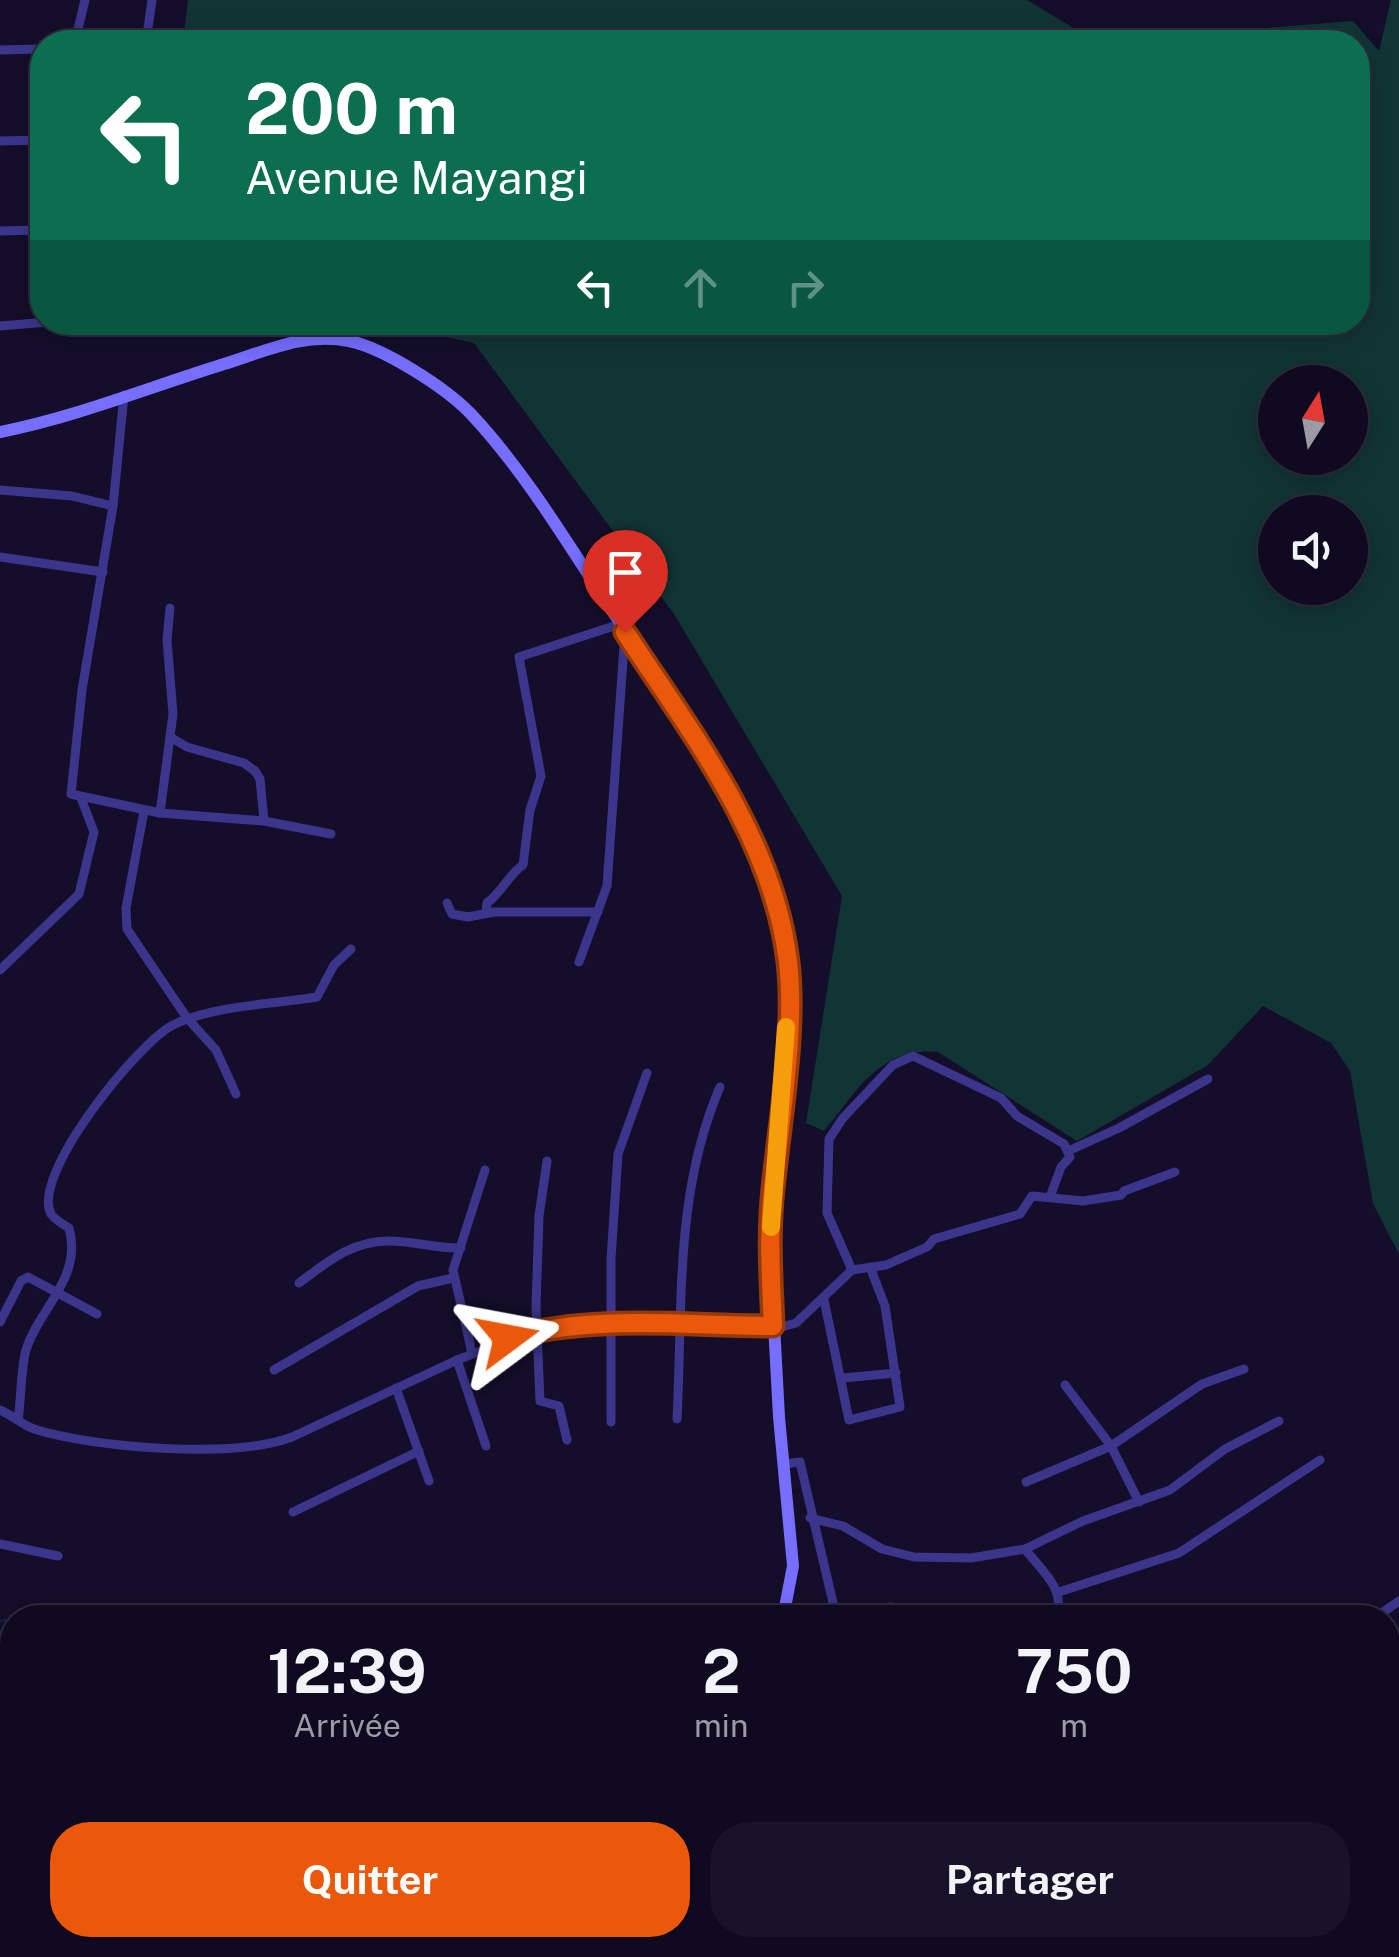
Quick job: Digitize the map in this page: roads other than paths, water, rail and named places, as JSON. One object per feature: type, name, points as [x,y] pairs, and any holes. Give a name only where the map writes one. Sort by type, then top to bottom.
[{"type":"street","points":[[79,30],[85,0]]},
{"type":"street","points":[[148,30],[152,0]]},
{"type":"street","points":[[0,50],[30,49]]},
{"type":"street","points":[[0,141],[30,140]]},
{"type":"street","points":[[0,230],[30,230]]},
{"type":"street","points":[[0,326],[30,324]]},
{"type":"street","points":[[0,432],[51,420],[297,340],[324,338],[367,347],[435,386],[469,412],[518,469],[706,752],[746,826],[786,949],[789,981],[783,1090],[771,1212],[774,1327],[792,1566],[785,1605]]},
{"type":"street","points":[[124,395],[113,506],[70,790],[81,798],[160,814],[264,821],[331,834]]},
{"type":"street","points":[[0,490],[72,496],[113,506]]},
{"type":"street","points":[[0,557],[102,572]]},
{"type":"street","points":[[160,814],[172,738],[167,640],[170,608]]},
{"type":"street","points":[[580,962],[607,886],[622,628]]},
{"type":"street","points":[[486,912],[488,902],[501,892],[513,871],[523,866],[530,810],[540,778],[519,658],[622,628]]},
{"type":"street","points":[[172,738],[187,747],[244,763],[255,771],[260,779],[264,821]]},
{"type":"street","points":[[0,970],[79,894],[94,832],[81,798]]},
{"type":"street","points":[[144,811],[125,920],[132,941],[216,1050],[236,1094]]},
{"type":"street","points":[[448,903],[452,914],[468,917],[486,912],[598,912]]},
{"type":"street","points":[[18,1420],[25,1354],[60,1292],[73,1249],[70,1228],[50,1208],[62,1156],[92,1110],[153,1036],[188,1018],[317,997],[334,965],[351,948]]},
{"type":"street","points":[[852,1270],[827,1213],[829,1139],[843,1118],[893,1065],[913,1056],[1001,1098],[1017,1116],[1046,1130],[1068,1152],[1070,1157],[1050,1198]]},
{"type":"street","points":[[610,1422],[610,1259],[618,1150],[648,1073]]},
{"type":"street","points":[[1068,1152],[1120,1128],[1208,1078]]},
{"type":"street","points":[[678,1419],[681,1254],[686,1212],[700,1133],[720,1088]]},
{"type":"street","points":[[547,1161],[539,1216],[540,1401],[559,1406],[567,1440]]},
{"type":"street","points":[[472,1353],[452,1278],[485,1170]]},
{"type":"street","points":[[0,1410],[35,1430],[101,1442],[236,1448],[273,1444],[472,1353],[539,1330],[611,1322],[791,1326],[824,1300],[852,1270],[883,1266],[918,1251],[934,1239],[1020,1214],[1032,1196],[1083,1201],[1121,1195],[1175,1172]]},
{"type":"street","points":[[299,1284],[346,1249],[388,1240],[442,1249],[461,1248]]},
{"type":"street","points":[[824,1300],[849,1420],[900,1408],[885,1306],[870,1267]]},
{"type":"street","points":[[0,1322],[3,1308],[28,1276],[97,1314]]},
{"type":"street","points":[[274,1370],[418,1286],[452,1278]]},
{"type":"street","points":[[457,1360],[486,1446]]},
{"type":"street","points":[[1026,1482],[1111,1446],[1202,1384],[1244,1369]]},
{"type":"street","points":[[843,1378],[896,1373]]},
{"type":"street","points":[[1066,1385],[1111,1446],[1138,1502]]},
{"type":"street","points":[[396,1388],[429,1481]]},
{"type":"street","points":[[810,1518],[843,1526],[882,1550],[901,1555],[971,1558],[1024,1549],[1083,1521],[1179,1485],[1225,1449],[1279,1421]]},
{"type":"street","points":[[293,1512],[419,1452]]},
{"type":"street","points":[[1059,1592],[1179,1553],[1320,1460]]},
{"type":"street","points":[[784,1464],[800,1462],[810,1518],[836,1605]]},
{"type":"street","points":[[0,1544],[58,1556]]},
{"type":"street","points":[[1024,1549],[1059,1592],[1059,1605]]}]
